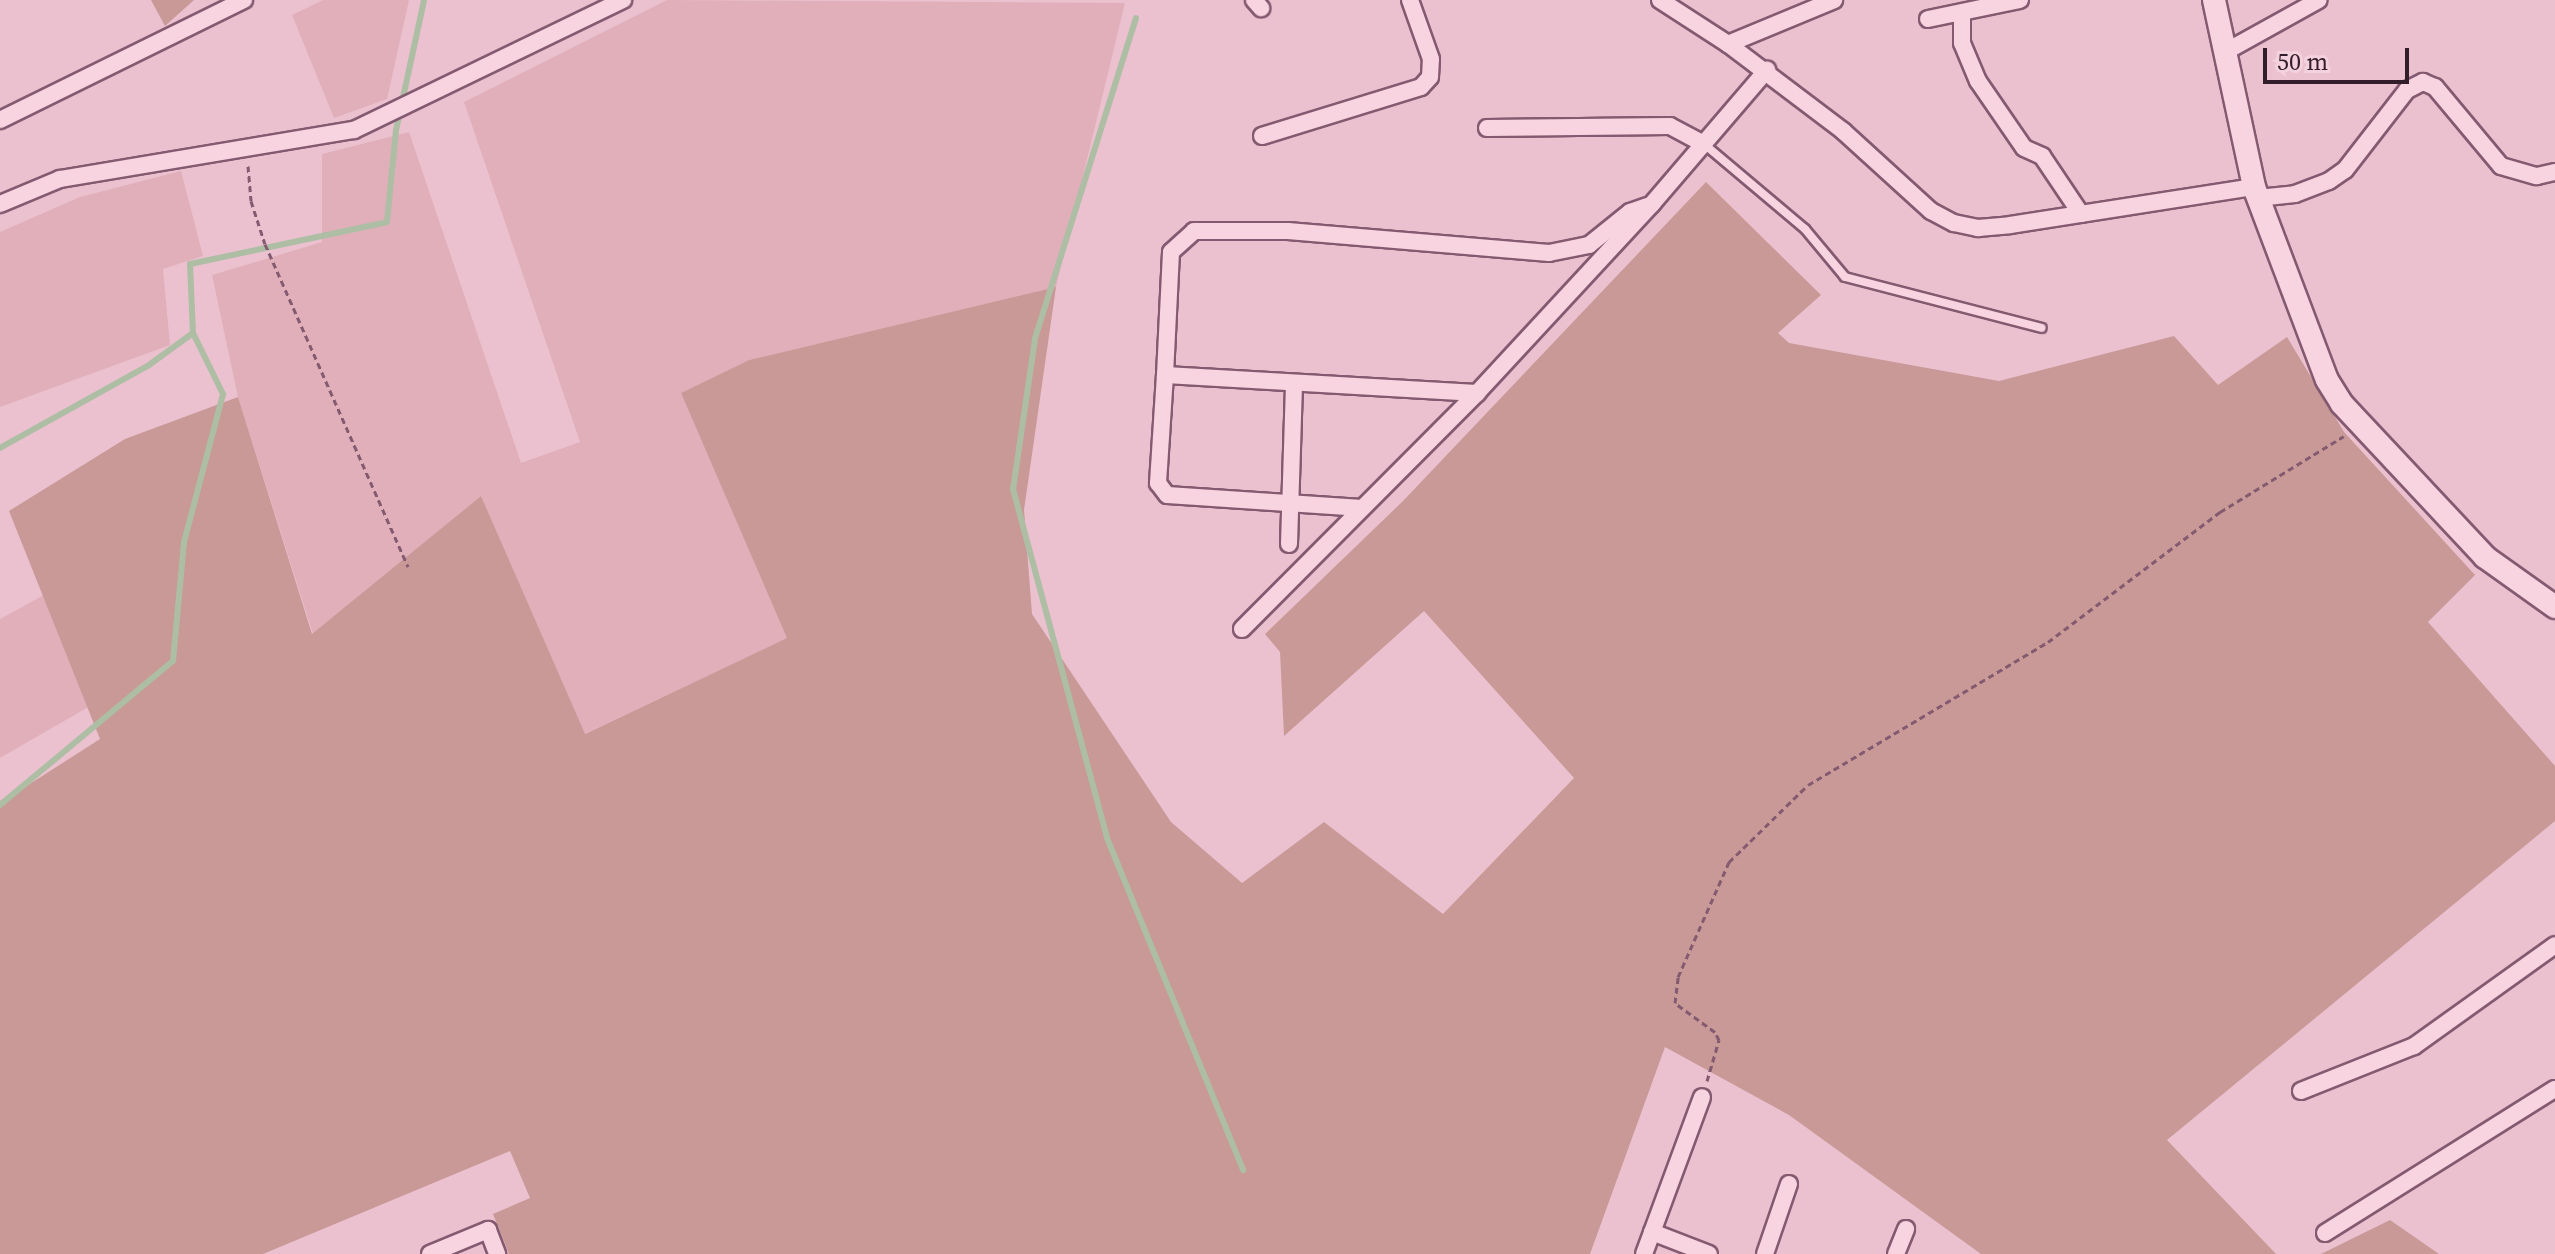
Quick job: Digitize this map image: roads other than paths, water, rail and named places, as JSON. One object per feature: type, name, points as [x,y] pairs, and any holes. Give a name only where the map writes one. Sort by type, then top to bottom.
[{"type":"main road","points":[[2214,0],[2256,192],[2327,380],[2361,425],[2485,557],[2555,607]]},
{"type":"street","points":[[0,120],[244,0]]},
{"type":"street","points":[[0,204],[60,179],[354,130],[392,116],[623,0]]},
{"type":"street","points":[[1262,136],[1421,87],[1430,77],[1431,59],[1410,0]]},
{"type":"street","points":[[1660,0],[1767,70],[1931,211],[1954,223],[1978,228],[2256,192],[2295,194],[2329,181],[2345,170],[2407,90],[2423,82],[2435,87],[2501,166],[2537,176],[2555,172]]},
{"type":"street","points":[[1728,44],[1834,0]]},
{"type":"street","points":[[1928,19],[2020,0]]},
{"type":"street","points":[[2225,52],[2319,0]]},
{"type":"street","points":[[1962,13],[1962,43],[1978,81],[2024,148],[2042,156],[2081,214]]},
{"type":"street","points":[[1242,629],[1477,393],[1652,204],[1767,70]]},
{"type":"street","points":[[1487,128],[1670,126],[1704,144]]},
{"type":"street","points":[[1362,508],[1182,498],[1163,492],[1158,483],[1171,252],[1194,231],[1288,231],[1549,253],[1589,245],[1630,212],[1652,204]]},
{"type":"street","points":[[1165,375],[1477,393]]},
{"type":"street","points":[[1289,544],[1294,383]]},
{"type":"street","points":[[2301,1091],[2414,1046],[2555,945]]},
{"type":"street","points":[[2325,1233],[2555,1089]]},
{"type":"street","points":[[1644,1254],[1702,1097]]},
{"type":"street","points":[[1765,1254],[1789,1184]]},
{"type":"street","points":[[1896,1254],[1906,1229]]},
{"type":"street","points":[[430,1254],[488,1230],[497,1254]]},
{"type":"street","points":[[1652,1232],[1709,1254]]},
{"type":"lane","points":[[1704,144],[1805,229],[1845,277],[2042,328]]},
{"type":"waterway","points":[[0,448],[149,365],[193,333],[190,264],[387,222],[396,130],[424,0]]},
{"type":"waterway","points":[[1136,18],[1035,339],[1013,489],[1107,838],[1243,1170]]},
{"type":"waterway","points":[[0,805],[173,661],[184,542],[223,394],[193,333]]}]
